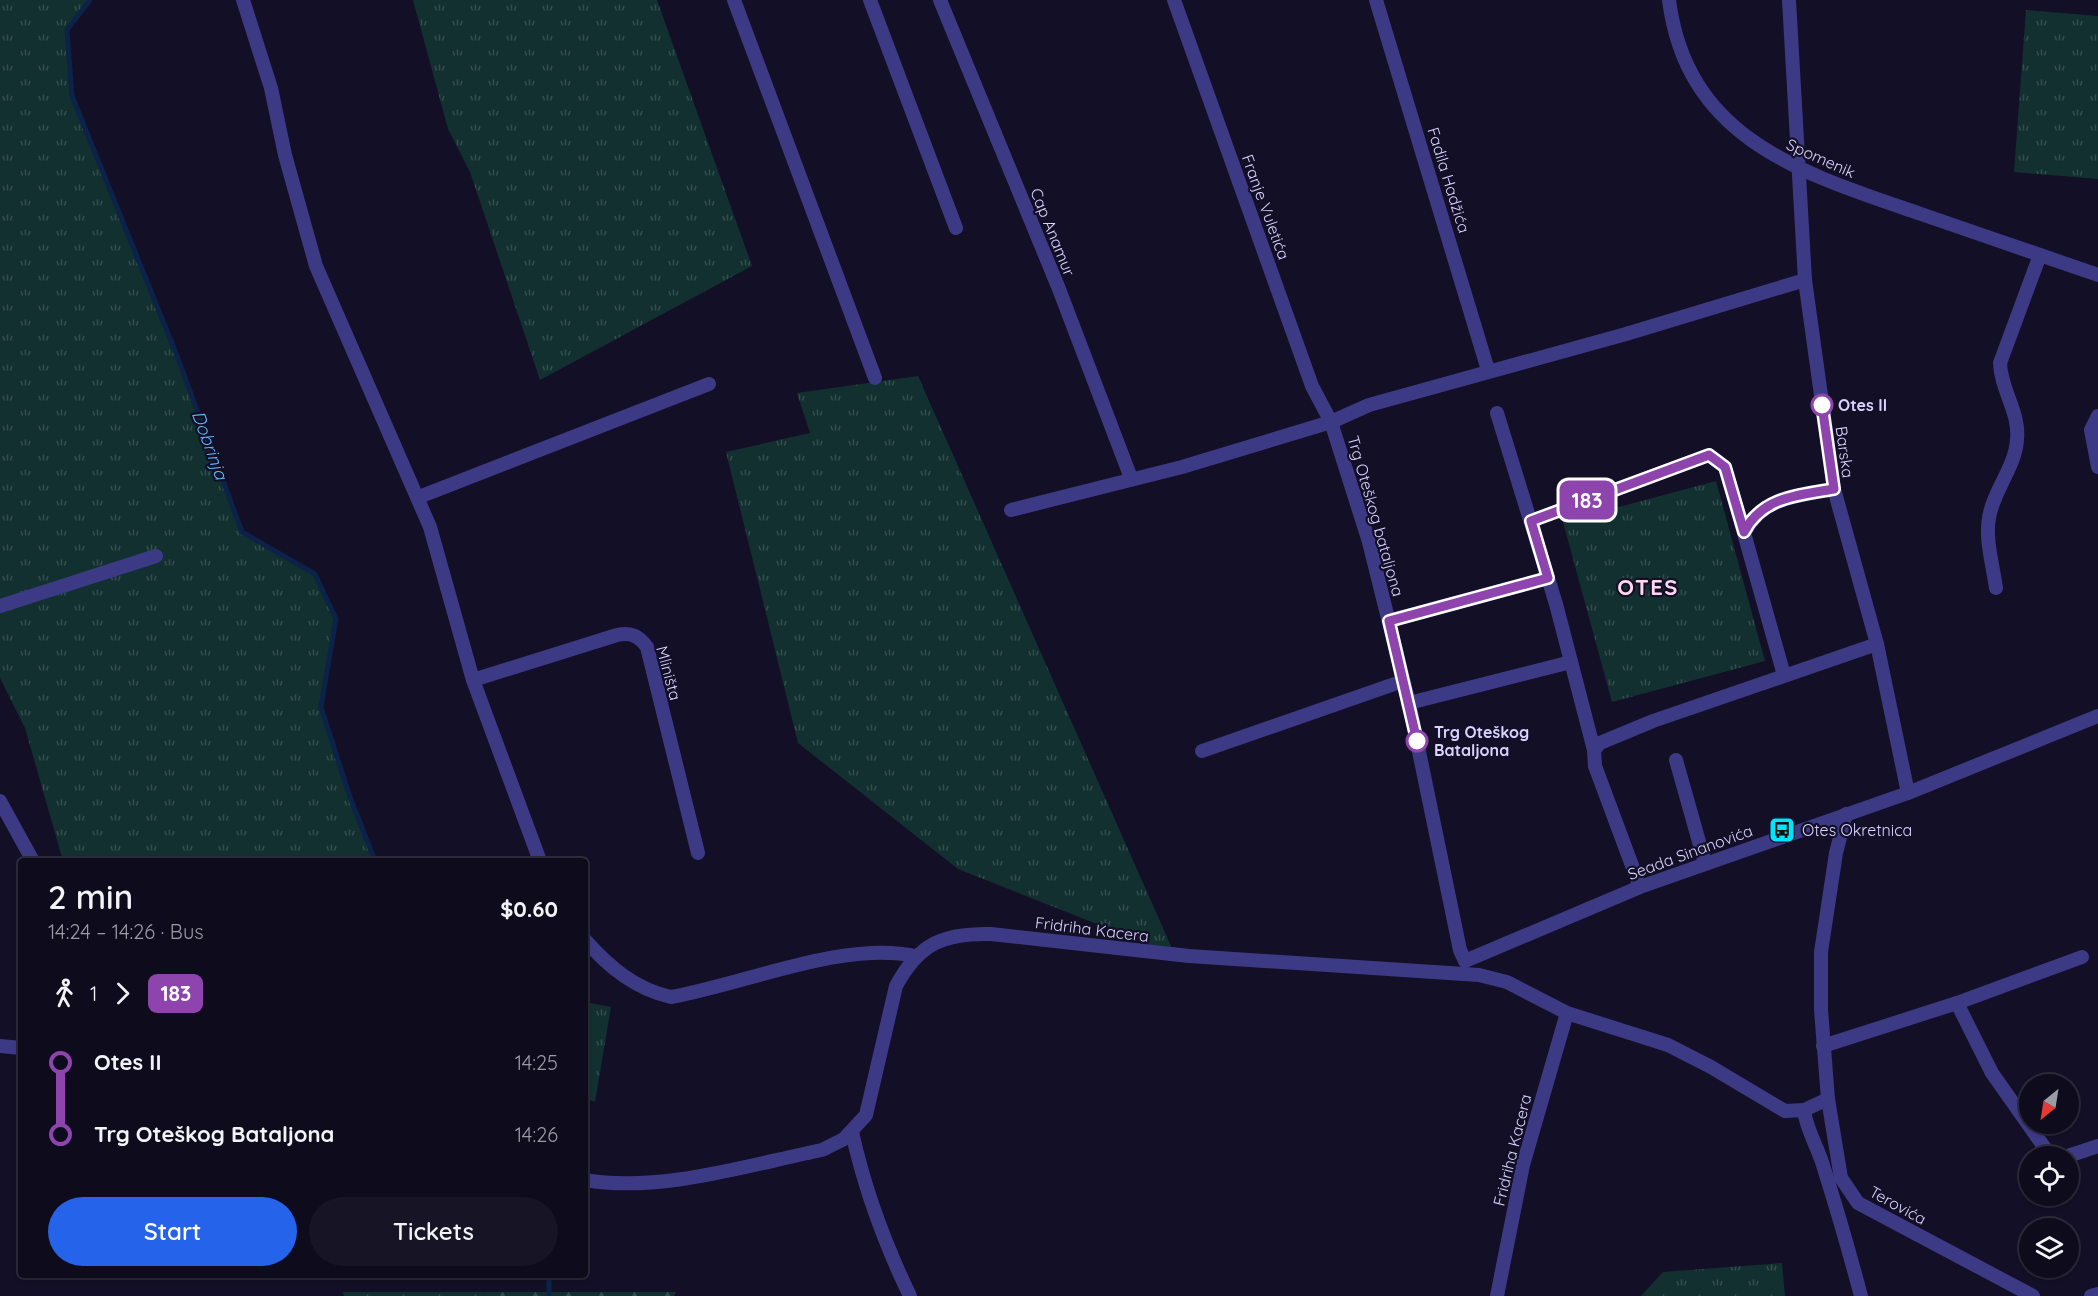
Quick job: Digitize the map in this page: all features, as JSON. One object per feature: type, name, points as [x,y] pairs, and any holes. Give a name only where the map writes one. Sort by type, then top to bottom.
[{"type":"street","points":[[243,0],[271,88],[285,155],[316,266],[419,497],[430,527],[472,680],[539,858]]},
{"type":"street","points":[[734,0],[875,378]]},
{"type":"street","points":[[870,0],[956,228]]},
{"type":"street","name":"Cap Anamur","points":[[940,0],[1059,290],[1131,478]]},
{"type":"street","name":"Franje Vuletića","points":[[1174,0],[1312,386],[1332,422]]},
{"type":"street","name":"Fadila Hadžića","points":[[1376,0],[1488,370]]},
{"type":"street","name":"Spomenik","points":[[1669,0],[1673,33],[1683,60],[1699,88],[1718,113],[1742,135],[1797,166],[1857,191],[2098,275]]},
{"type":"street","name":"Barska","points":[[1790,0],[1797,166],[1805,280],[1834,489],[1877,644],[1908,793]]},
{"type":"street","points":[[1996,588],[1989,519],[2013,461],[2018,430],[2015,412],[2002,382],[2000,363],[2040,255]]},
{"type":"street","name":"Trg Oteškog bataljona","points":[[1463,967],[1409,703],[1370,542],[1332,422],[1369,405],[1488,370],[1626,334],[1805,280]]},
{"type":"street","points":[[419,497],[709,384]]},
{"type":"street","points":[[1497,413],[1548,578],[1594,750],[1594,766],[1640,887]]},
{"type":"street","points":[[2098,416],[2091,430],[2098,467]]},
{"type":"street","points":[[1011,510],[1182,467],[1332,422]]},
{"type":"street","points":[[1531,521],[1709,455],[1725,467],[1784,675]]},
{"type":"street","points":[[1744,532],[1760,509],[1789,497],[1834,489]]},
{"type":"street","points":[[0,606],[156,556]]},
{"type":"street","points":[[1389,621],[1548,578]]},
{"type":"street","name":"Mliništa","points":[[472,680],[617,634],[633,634],[642,640],[646,647],[698,853]]},
{"type":"street","points":[[1594,750],[1608,738],[1641,725],[1877,644]]},
{"type":"street","points":[[1409,703],[1571,662]]},
{"type":"street","points":[[1202,751],[1403,681]]},
{"type":"street","name":"Seada Sinanovića","points":[[1463,967],[1640,887],[1908,793],[2098,716]]},
{"type":"street","points":[[1676,760],[1706,863]]},
{"type":"street","points":[[0,801],[31,858]]},
{"type":"street","name":"Terovića","points":[[1846,814],[1836,853],[1821,952],[1823,1046],[1828,1099],[1841,1178],[1858,1203],[2033,1296]]},
{"type":"street","name":"Fridriha Kacera","points":[[588,1180],[626,1185],[660,1182],[822,1150],[835,1145],[852,1132],[866,1115],[896,986],[915,956],[944,938],[967,933],[991,933],[1189,956],[1463,967],[1507,982],[1567,1013],[1668,1045],[1712,1067],[1785,1111],[1804,1110]]},
{"type":"street","points":[[588,943],[624,978],[671,997],[819,961],[889,952],[915,956]]},
{"type":"street","points":[[1823,1046],[1957,1003],[2082,957]]},
{"type":"street","points":[[1957,1003],[1992,1073],[2043,1146]]},
{"type":"street","name":"Fridriha Kacera","points":[[1497,1296],[1523,1165],[1567,1013]]},
{"type":"street","points":[[0,1046],[18,1048]]},
{"type":"street","points":[[1828,1099],[1804,1110],[1805,1122],[1818,1149],[1837,1208],[1861,1296]]},
{"type":"street","points":[[852,1132],[862,1180],[874,1216],[910,1296]]},
{"type":"street","points":[[2079,1152],[2098,1146]]},
{"type":"street","points":[[2091,1296],[2098,1294]]},
{"type":"green space","points":[[0,0],[90,0],[67,30],[72,96],[176,353],[242,532],[315,574],[336,619],[321,707],[350,797],[374,858],[62,858],[25,728],[0,678]]},
{"type":"green space","points":[[413,0],[657,0],[752,266],[540,380],[470,172],[448,129]]},
{"type":"green space","points":[[2026,10],[2098,16],[2098,179],[2014,172]]},
{"type":"green space","points":[[918,376],[1175,955],[958,869],[798,743],[726,452],[810,433],[797,393]]},
{"type":"green space","points":[[1716,481],[1765,661],[1612,702],[1563,522]]},
{"type":"green space","points":[[588,1003],[611,1007],[595,1102],[588,1099]]},
{"type":"green space","points":[[1782,1263],[1785,1296],[1641,1296],[1663,1272]]},
{"type":"green space","points":[[343,1292],[485,1292],[482,1296],[344,1296]]},
{"type":"green space","points":[[485,1292],[676,1292],[674,1296],[482,1296]]},
{"type":"waterway","name":"Dobrinja","points":[[90,0],[67,30],[72,96],[176,353],[242,532],[315,574],[336,619],[321,707],[350,797],[374,858]]},
{"type":"waterway","name":"Dobrinja","points":[[549,1278],[549,1296]]},
{"type":"bus line","name":"183","points":[[1417,741],[1389,621],[1548,578],[1531,521],[1709,455],[1725,467],[1744,532],[1760,509],[1789,497],[1834,489],[1822,405]]},
{"type":"place","name":"Otes II","points":[[1822,405]]},
{"type":"place","name":"Trg Oteškog Bataljona","points":[[1417,741]]},
{"type":"place","name":"Otes Okretnica","points":[[1782,830]]},
{"type":"district","name":"OTES","points":[[1648,587]]}]
